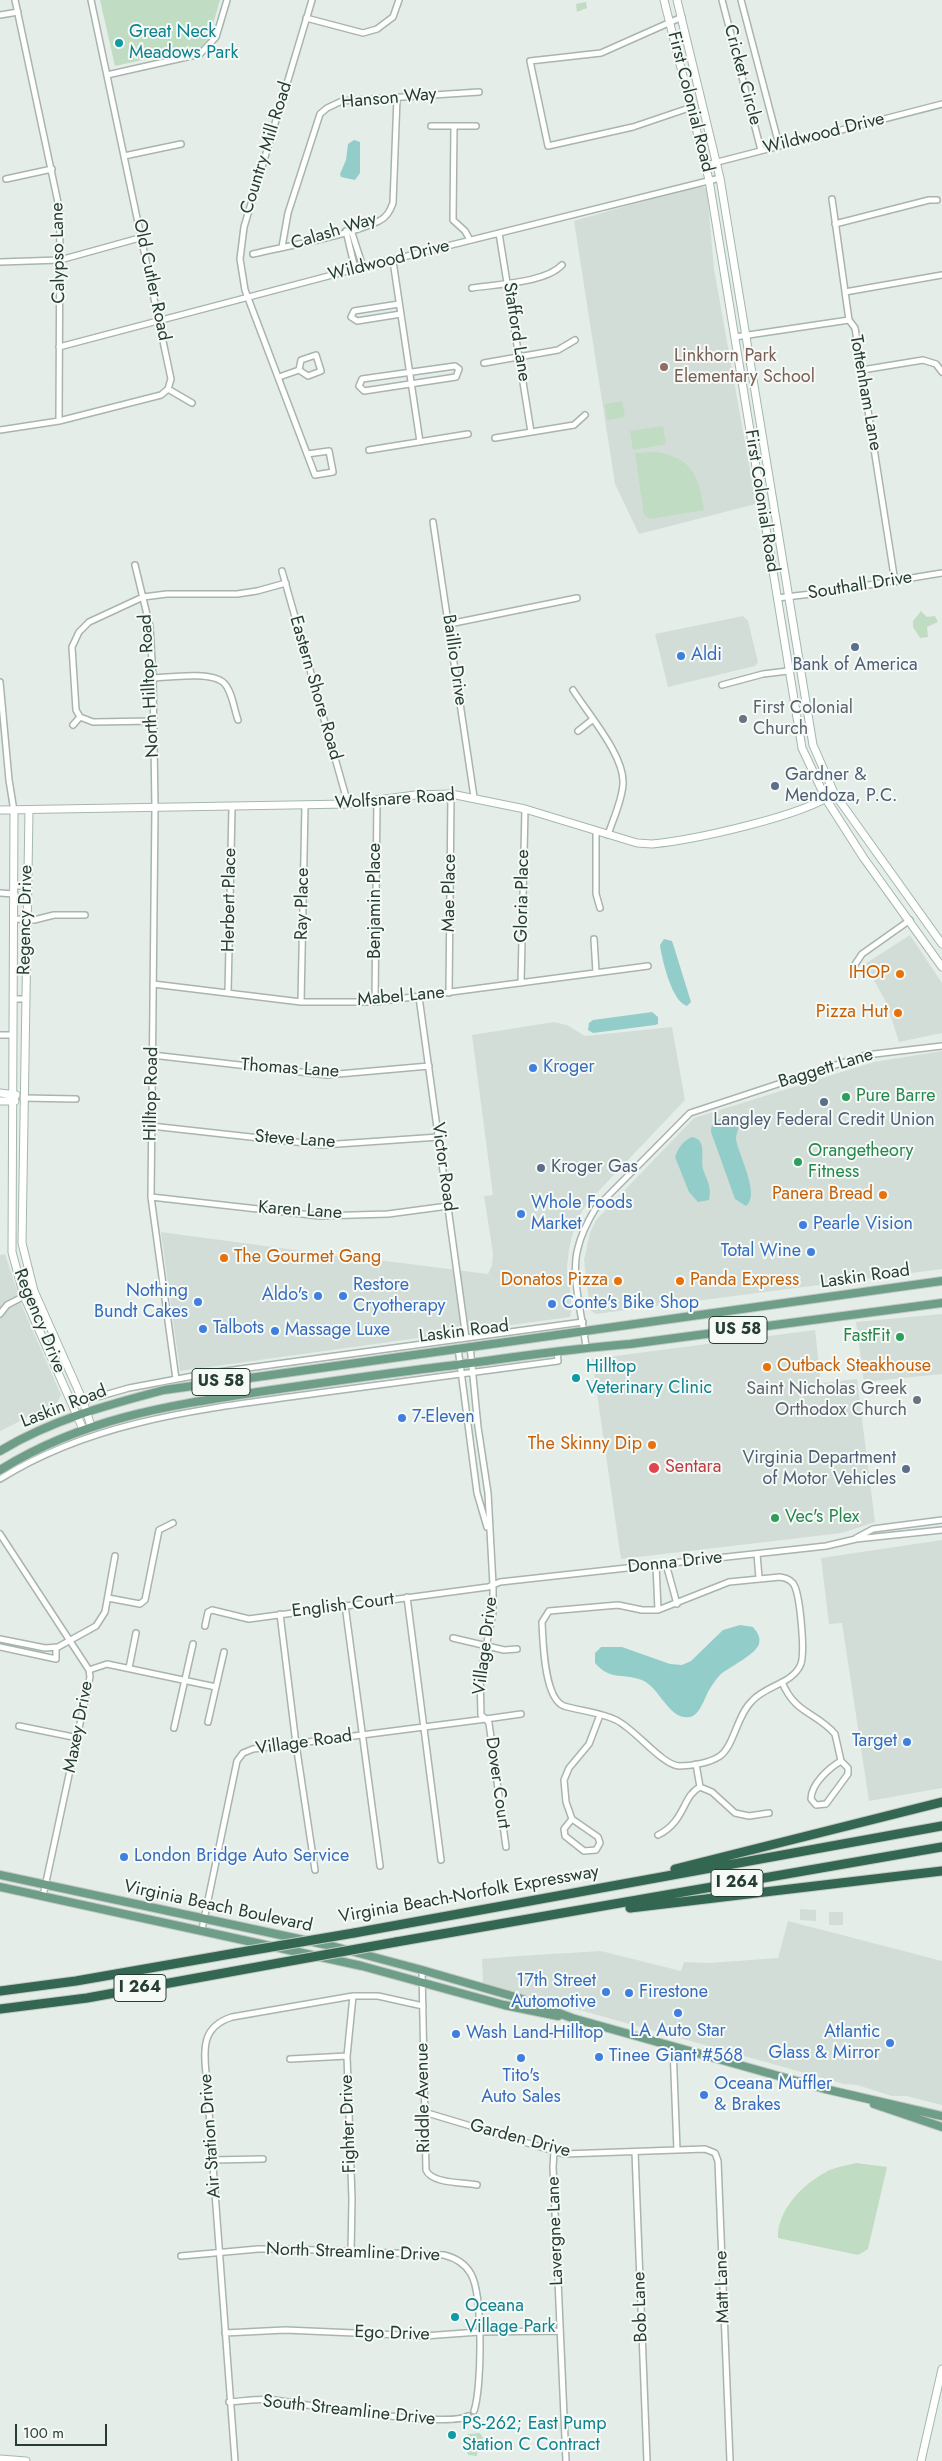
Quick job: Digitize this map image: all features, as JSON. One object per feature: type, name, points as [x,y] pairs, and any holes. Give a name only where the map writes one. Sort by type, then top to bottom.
[{"type":"highway","points":[[608,1886],[942,1802]]},
{"type":"highway","name":"Virginia Beach-Norfolk Expressway","points":[[0,1991],[76,1981],[236,1953],[942,1826]]},
{"type":"highway","name":"Virginia Beach-Norfolk Expressway","points":[[0,2009],[87,1998],[942,1847]]},
{"type":"highway","points":[[533,1919],[942,1871]]},
{"type":"main road","name":"Laskin Road","points":[[0,1451],[18,1440],[77,1414],[164,1390],[458,1347],[584,1332],[942,1281]]},
{"type":"main road","name":"Laskin Road","points":[[0,1470],[31,1451],[83,1429],[166,1406],[586,1347],[637,1344],[942,1303]]},
{"type":"main road","points":[[366,1352],[368,1361]]},
{"type":"main road","name":"Virginia Beach Boulevard","points":[[0,1875],[332,1946],[422,1970],[519,1998],[572,2018],[860,2099],[942,2127]]},
{"type":"main road","name":"Virginia Beach Boulevard","points":[[0,1887],[202,1929],[362,1966],[538,2013],[572,2018]]},
{"type":"main road","name":"Virginia Beach Boulevard","points":[[860,2099],[903,2106],[942,2116]]},
{"type":"street","name":"Calypso Lane","points":[[15,0],[60,212],[59,421]]},
{"type":"street","name":"Old Cutler Road","points":[[92,0],[171,374],[168,389]]},
{"type":"street","points":[[108,75],[200,54],[216,37],[227,0]]},
{"type":"street","name":"Country Mill Road","points":[[307,454],[329,452],[333,472],[315,475],[307,454],[279,377],[248,298],[240,259],[244,227],[312,0]]},
{"type":"street","points":[[306,18],[358,33],[369,33],[394,17],[399,0]]},
{"type":"street","name":"First Colonial Road","points":[[677,0],[720,178],[814,745],[834,793],[942,944]]},
{"type":"street","name":"Cricket Circle","points":[[722,0],[761,150]]},
{"type":"street","name":"Cricket Circle","points":[[741,0],[779,145]]},
{"type":"street","name":"First Colonial Road","points":[[667,1],[670,23],[709,180],[802,748],[826,799],[863,857],[942,967]]},
{"type":"street","points":[[0,15],[18,12]]},
{"type":"street","points":[[682,17],[601,53],[530,61],[548,146],[633,127],[692,107]]},
{"type":"street","name":"Hanson Way","points":[[282,247],[288,213],[320,114],[327,108],[342,101],[479,92]]},
{"type":"street","name":"Calash Way","points":[[253,254],[348,231],[380,220],[390,213],[393,204],[396,98]]},
{"type":"street","name":"Wildwood Drive","points":[[706,164],[942,104]]},
{"type":"street","points":[[431,126],[476,126]]},
{"type":"street","points":[[454,126],[453,220],[465,231],[470,240]]},
{"type":"street","points":[[124,156],[181,144]]},
{"type":"street","points":[[6,179],[52,169]]},
{"type":"street","name":"Wildwood Drive","points":[[59,347],[355,269],[720,178]]},
{"type":"street","points":[[832,199],[849,320]]},
{"type":"street","points":[[835,224],[929,200],[937,200]]},
{"type":"street","points":[[348,231],[363,267]]},
{"type":"street","points":[[348,231],[355,269]]},
{"type":"street","name":"Stafford Lane","points":[[500,233],[530,432]]},
{"type":"street","points":[[0,262],[60,260],[142,237]]},
{"type":"street","points":[[393,261],[420,442]]},
{"type":"street","points":[[472,288],[542,276],[554,271],[562,264]]},
{"type":"street","points":[[845,292],[942,275]]},
{"type":"street","points":[[399,304],[354,311],[351,317],[357,321],[401,314]]},
{"type":"street","name":"Tottenham Lane","points":[[735,337],[849,320],[855,328],[896,582]]},
{"type":"street","points":[[484,363],[558,350],[575,340]]},
{"type":"street","points":[[316,355],[322,371],[308,376],[299,370],[301,360],[316,355]]},
{"type":"street","points":[[862,370],[923,360],[936,364],[942,372]]},
{"type":"street","points":[[455,366],[459,369],[456,377],[364,391],[359,386],[362,379],[410,372],[455,366]]},
{"type":"street","points":[[279,377],[299,370]]},
{"type":"street","points":[[0,430],[59,421],[161,395],[168,389],[192,403]]},
{"type":"street","points":[[495,438],[574,425],[586,415]]},
{"type":"street","points":[[369,450],[468,434]]},
{"type":"street","name":"Baillio Drive","points":[[433,522],[474,797]]},
{"type":"street","name":"North Hilltop Road","points":[[135,565],[150,627],[156,808]]},
{"type":"street","name":"Eastern Shore Road","points":[[282,571],[348,804]]},
{"type":"street","name":"Southall Drive","points":[[777,598],[896,582],[942,573]]},
{"type":"street","points":[[154,720],[93,722],[80,717],[76,710],[74,686],[74,639],[89,622],[143,598],[167,594],[237,594],[257,592],[286,583]]},
{"type":"street","points":[[449,624],[577,598]]},
{"type":"street","points":[[722,685],[763,674],[788,671]]},
{"type":"street","points":[[153,678],[200,676],[219,679],[227,688],[238,720]]},
{"type":"street","points":[[0,682],[9,780],[14,811]]},
{"type":"street","points":[[573,690],[592,720],[614,749],[623,774],[621,795],[608,836]]},
{"type":"street","points":[[73,725],[80,717]]},
{"type":"street","points":[[578,730],[592,720]]},
{"type":"street","name":"Wolfsnare Road","points":[[0,810],[305,806],[348,804],[451,794],[474,797],[525,809],[608,836],[637,843],[668,842],[746,825],[805,808],[826,799],[834,793]]},
{"type":"street","name":"Mae Place","points":[[449,993],[451,794]]},
{"type":"street","name":"Benjamin Place","points":[[375,1002],[377,800]]},
{"type":"street","name":"Ray Place","points":[[301,1002],[305,806]]},
{"type":"street","name":"Herbert Place","points":[[228,993],[232,807]]},
{"type":"street","name":"Hilltop Road","points":[[156,808],[151,1197],[176,1379]]},
{"type":"street","name":"Gloria Place","points":[[521,983],[525,809]]},
{"type":"street","name":"Regency Drive","points":[[14,811],[12,1252],[24,1296],[73,1404],[86,1438]]},
{"type":"street","name":"Regency Drive","points":[[29,811],[24,999],[22,1243],[34,1291],[83,1401],[94,1435]]},
{"type":"street","points":[[596,832],[596,894],[600,908]]},
{"type":"street","points":[[0,894],[27,886]]},
{"type":"street","points":[[15,919],[26,920],[54,915],[85,915]]},
{"type":"street","points":[[854,966],[862,954],[910,920]]},
{"type":"street","points":[[594,939],[596,972]]},
{"type":"street","name":"Mabel Lane","points":[[153,984],[301,1002],[375,1002],[648,966]]},
{"type":"street","name":"Victor Road","points":[[419,997],[466,1338]]},
{"type":"street","points":[[14,999],[24,999]]},
{"type":"street","points":[[0,1035],[13,1035]]},
{"type":"street","name":"Baggett Lane","points":[[586,1347],[576,1277],[577,1250],[584,1228],[595,1209],[690,1113],[847,1060],[890,1051],[942,1046]]},
{"type":"street","name":"Thomas Lane","points":[[152,1055],[327,1075],[429,1066]]},
{"type":"street","points":[[0,1093],[12,1094],[23,1098],[76,1099]]},
{"type":"street","points":[[0,1101],[12,1102],[23,1098]]},
{"type":"street","name":"Steve Lane","points":[[151,1126],[323,1145],[439,1137]]},
{"type":"street","name":"Karen Lane","points":[[151,1197],[320,1216],[388,1214],[448,1206]]},
{"type":"street","points":[[0,1314],[7,1305],[34,1291]]},
{"type":"street","name":"Laskin Road","points":[[73,1404],[129,1388],[176,1379],[583,1322]]},
{"type":"street","name":"Village Drive","points":[[470,1346],[478,1427],[488,1493],[493,1585],[493,1612],[479,1690],[481,1715],[486,1719],[522,1714]]},
{"type":"street","name":"Village Drive","points":[[458,1347],[477,1493],[489,1534]]},
{"type":"street","name":"Laskin Road","points":[[0,1479],[32,1461],[86,1438],[141,1421],[206,1408],[558,1361],[557,1352]]},
{"type":"street","name":"Donna Drive","points":[[856,1538],[873,1529],[942,1520]]},
{"type":"street","points":[[108,1598],[140,1604],[145,1600],[159,1530],[173,1523]]},
{"type":"street","name":"Donna Drive","points":[[493,1585],[500,1582],[826,1546],[856,1538],[942,1530]]},
{"type":"street","name":"Maxey Drive","points":[[0,1534],[89,1670],[90,1683],[43,1896]]},
{"type":"street","points":[[757,1554],[759,1578]]},
{"type":"street","points":[[0,1638],[44,1648],[56,1647],[70,1641],[100,1622],[105,1612],[115,1556]]},
{"type":"street","points":[[666,1564],[677,1604]]},
{"type":"street","points":[[656,1565],[658,1610]]},
{"type":"street","points":[[759,1578],[786,1578],[796,1588],[802,1633],[803,1660],[792,1676],[758,1695],[745,1708],[724,1752],[714,1759],[680,1766],[668,1763],[624,1725],[600,1715],[563,1706],[554,1698],[544,1651],[543,1617],[553,1610],[618,1605],[642,1610],[658,1610],[677,1604],[718,1586],[759,1578]]},
{"type":"street","name":"English Court","points":[[205,1626],[208,1612],[212,1610],[249,1619],[493,1585]]},
{"type":"street","points":[[407,1597],[441,1860]]},
{"type":"street","points":[[345,1606],[380,1866]]},
{"type":"street","points":[[280,1614],[296,1744],[315,1870]]},
{"type":"street","points":[[129,1668],[136,1632]]},
{"type":"street","points":[[453,1638],[504,1650],[517,1649]]},
{"type":"street","points":[[174,1728],[193,1644]]},
{"type":"street","points":[[0,1647],[56,1659],[56,1647]]},
{"type":"street","points":[[208,1722],[224,1652]]},
{"type":"street","points":[[89,1670],[107,1664],[216,1686]]},
{"type":"street","points":[[782,1682],[789,1695],[800,1708],[835,1734],[841,1761],[848,1768],[848,1774],[826,1804],[816,1806],[811,1799],[813,1790],[831,1767],[841,1761]]},
{"type":"street","points":[[572,1819],[564,1829],[564,1836],[584,1851],[596,1850],[600,1843],[598,1837],[572,1819],[566,1802],[564,1780],[569,1768],[589,1744],[600,1715]]},
{"type":"street","name":"Village Road","points":[[202,1929],[237,1762],[248,1750],[486,1719]]},
{"type":"street","name":"Dover Court","points":[[486,1719],[489,1723],[506,1848]]},
{"type":"street","points":[[19,1726],[78,1738]]},
{"type":"street","points":[[696,1764],[700,1787]]},
{"type":"street","points":[[700,1787],[712,1792],[734,1813],[749,1816],[769,1813]]},
{"type":"street","points":[[658,1835],[676,1822],[692,1793],[700,1787]]},
{"type":"street","name":"Riddle Avenue","points":[[422,1970],[424,2112],[428,2174],[434,2178],[477,2185]]},
{"type":"street","name":"Air Station Drive","points":[[235,2461],[218,2252],[205,2049],[211,2029],[216,2024],[232,2016],[353,1996],[378,1996],[422,2006]]},
{"type":"street","name":"Fighter Drive","points":[[351,2252],[352,2199],[347,2056],[353,1996]]},
{"type":"street","points":[[673,2046],[677,2150]]},
{"type":"street","points":[[290,2059],[347,2056]]},
{"type":"street","name":"Garden Drive","points":[[424,2112],[554,2151],[574,2154],[677,2150]]},
{"type":"street","name":"Matt Lane","points":[[677,2150],[710,2150],[718,2161],[730,2461]]},
{"type":"street","name":"Lavergne Lane","points":[[554,2151],[559,2331],[566,2461]]},
{"type":"street","name":"Bob Lane","points":[[635,2152],[647,2461]]},
{"type":"street","points":[[212,2160],[263,2159]]},
{"type":"street","name":"North Streamline Drive","points":[[181,2256],[218,2252],[290,2249],[444,2255],[461,2262],[470,2272],[475,2282],[480,2373],[479,2392],[474,2411]]},
{"type":"street","name":"Ego Drive","points":[[225,2333],[285,2330],[424,2336],[479,2332],[559,2331]]},
{"type":"street","points":[[921,2461],[942,2369]]},
{"type":"street","name":"South Streamline Drive","points":[[229,2402],[273,2400],[428,2420],[458,2420],[468,2416]]},
{"type":"street","points":[[0,2459],[26,2461]]},
{"type":"shaded area","name":"Linkhorn Park Elementary School","points":[[699,185],[707,189],[714,269],[756,504],[639,534],[615,484],[574,221]]},
{"type":"shaded area","points":[[743,616],[748,621],[758,662],[755,666],[668,687],[655,634]]},
{"type":"shaded area","points":[[910,935],[942,983],[942,1033],[899,1042],[887,1004],[865,964]]},
{"type":"shaded area","points":[[554,1022],[567,1025],[585,1036],[672,1027],[685,1100],[592,1198],[582,1211],[572,1236],[567,1266],[572,1307],[570,1317],[180,1371],[161,1232],[377,1261],[379,1272],[378,1260],[488,1274],[492,1265],[493,1253],[484,1196],[493,1195],[472,1035]]},
{"type":"shaded area","points":[[942,1051],[942,1269],[596,1314],[590,1310],[584,1260],[590,1233],[596,1220],[694,1118],[874,1062]]},
{"type":"shaded area","points":[[5,1254],[22,1306],[61,1395],[57,1403],[0,1431],[0,1255]]},
{"type":"shaded area","points":[[942,1314],[942,1374],[864,1382],[856,1322]]},
{"type":"shaded area","points":[[815,1330],[821,1383],[857,1379],[875,1522],[842,1533],[621,1559],[592,1359]]},
{"type":"shaded area","points":[[942,1540],[942,1788],[869,1801],[842,1623],[829,1624],[821,1558]]},
{"type":"shaded area","points":[[800,1909],[816,1910],[816,1921],[800,1920]]},
{"type":"shaded area","points":[[829,1912],[843,1912],[843,1925],[829,1925]]},
{"type":"shaded area","points":[[788,1921],[942,1961],[942,2105],[906,2096],[892,2096],[857,2085],[844,2084],[483,1983],[482,1959],[601,1951],[681,1971],[684,1962],[709,1963],[778,1958]]},
{"type":"green space","points":[[100,0],[220,0],[209,38],[201,47],[115,66]]},
{"type":"green space","points":[[586,2],[587,8],[577,12],[576,4]]},
{"type":"green space","points":[[622,401],[625,417],[607,420],[605,404]]},
{"type":"green space","points":[[663,426],[666,444],[633,450],[630,431]]},
{"type":"green space","points":[[657,452],[678,459],[692,470],[699,487],[704,510],[650,519],[644,515],[635,453]]},
{"type":"green space","points":[[921,611],[927,617],[935,616],[938,622],[927,627],[928,637],[920,638],[913,627],[913,621]]},
{"type":"green space","points":[[856,2163],[887,2167],[868,2249],[858,2255],[778,2238],[782,2218],[800,2191],[829,2170]]},
{"type":"green space","points":[[480,2433],[485,2442],[478,2447],[477,2456],[468,2455],[464,2439],[468,2434]]},
{"type":"water","points":[[354,140],[360,142],[360,173],[355,180],[341,177],[340,174],[346,160],[348,144]]},
{"type":"water","points":[[664,939],[672,941],[691,1002],[687,1006],[682,1003],[672,989],[660,945]]},
{"type":"water","points":[[652,1012],[658,1017],[658,1024],[593,1033],[588,1030],[589,1023],[593,1020]]},
{"type":"water","points":[[732,1116],[740,1120],[736,1139],[750,1184],[750,1201],[746,1206],[735,1199],[711,1132],[715,1122]]},
{"type":"water","points":[[692,1137],[697,1139],[702,1146],[702,1165],[710,1191],[709,1200],[698,1202],[689,1192],[675,1157],[686,1140]]},
{"type":"water","points":[[740,1625],[753,1627],[759,1637],[757,1648],[725,1671],[714,1682],[700,1709],[690,1717],[683,1717],[677,1714],[644,1681],[607,1673],[595,1663],[595,1653],[601,1647],[622,1647],[670,1664],[682,1665],[691,1661],[723,1630]]},
{"type":"place","name":"Great Neck Meadows Park","points":[[119,43]]},
{"type":"place","name":"Linkhorn Park Elementary School","points":[[664,367]]},
{"type":"place","name":"Bank of America","points":[[855,647]]},
{"type":"place","name":"Aldi","points":[[681,656]]},
{"type":"place","name":"First Colonial Church","points":[[743,719]]},
{"type":"place","name":"Gardner & Mendoza, P.C.","points":[[775,786]]},
{"type":"place","name":"IHOP","points":[[900,974]]},
{"type":"place","name":"Pizza Hut","points":[[898,1013]]},
{"type":"place","name":"Kroger","points":[[533,1068]]},
{"type":"place","name":"Pure Barre","points":[[846,1097]]},
{"type":"place","name":"Langley Federal Credit Union","points":[[824,1102]]},
{"type":"place","name":"Orangetheory Fitness","points":[[798,1162]]},
{"type":"place","name":"Kroger Gas","points":[[541,1168]]},
{"type":"place","name":"Panera Bread","points":[[883,1195]]},
{"type":"place","name":"Whole Foods Market","points":[[521,1214]]},
{"type":"place","name":"Pearle Vision","points":[[803,1225]]},
{"type":"place","name":"Total Wine","points":[[811,1252]]},
{"type":"place","name":"The Gourmet Gang","points":[[224,1258]]},
{"type":"place","name":"Donatos Pizza","points":[[618,1281]]},
{"type":"place","name":"Panda Express","points":[[680,1281]]},
{"type":"place","name":"Aldo's","points":[[318,1296]]},
{"type":"place","name":"Restore Cryotherapy","points":[[343,1296]]},
{"type":"place","name":"Nothing Bundt Cakes","points":[[198,1302]]},
{"type":"place","name":"Conte's Bike Shop","points":[[552,1304]]},
{"type":"place","name":"Talbots","points":[[203,1329]]},
{"type":"place","name":"Massage Luxe","points":[[275,1331]]},
{"type":"place","name":"FastFit","points":[[900,1337]]},
{"type":"place","name":"Outback Steakhouse","points":[[767,1367]]},
{"type":"place","name":"Hilltop Veterinary Clinic","points":[[576,1378]]},
{"type":"place","name":"Saint Nicholas Greek Orthodox Church","points":[[917,1400]]},
{"type":"place","name":"7-Eleven","points":[[402,1418]]},
{"type":"place","name":"The Skinny Dip","points":[[652,1445]]},
{"type":"place","name":"Sentara","points":[[654,1468]]},
{"type":"place","name":"Virginia Department of Motor Vehicles","points":[[906,1469]]},
{"type":"place","name":"Vec's Plex","points":[[775,1518]]},
{"type":"place","name":"Target","points":[[907,1742]]},
{"type":"place","name":"London Bridge Auto Service","points":[[124,1857]]},
{"type":"place","name":"17th Street Automotive","points":[[606,1992]]},
{"type":"place","name":"Firestone","points":[[629,1993]]},
{"type":"place","name":"LA Auto Star","points":[[678,2013]]},
{"type":"place","name":"Wash Land-Hilltop","points":[[456,2034]]},
{"type":"place","name":"Atlantic Glass & Mirror","points":[[890,2043]]},
{"type":"place","name":"Tinee Giant #568","points":[[599,2057]]},
{"type":"place","name":"Tito's Auto Sales","points":[[521,2058]]},
{"type":"place","name":"Oceana Muffler & Brakes","points":[[704,2095]]},
{"type":"place","name":"Oceana Village Park","points":[[455,2317]]},
{"type":"place","name":"PS-262; East Pump Station C Contract","points":[[452,2435]]}]
